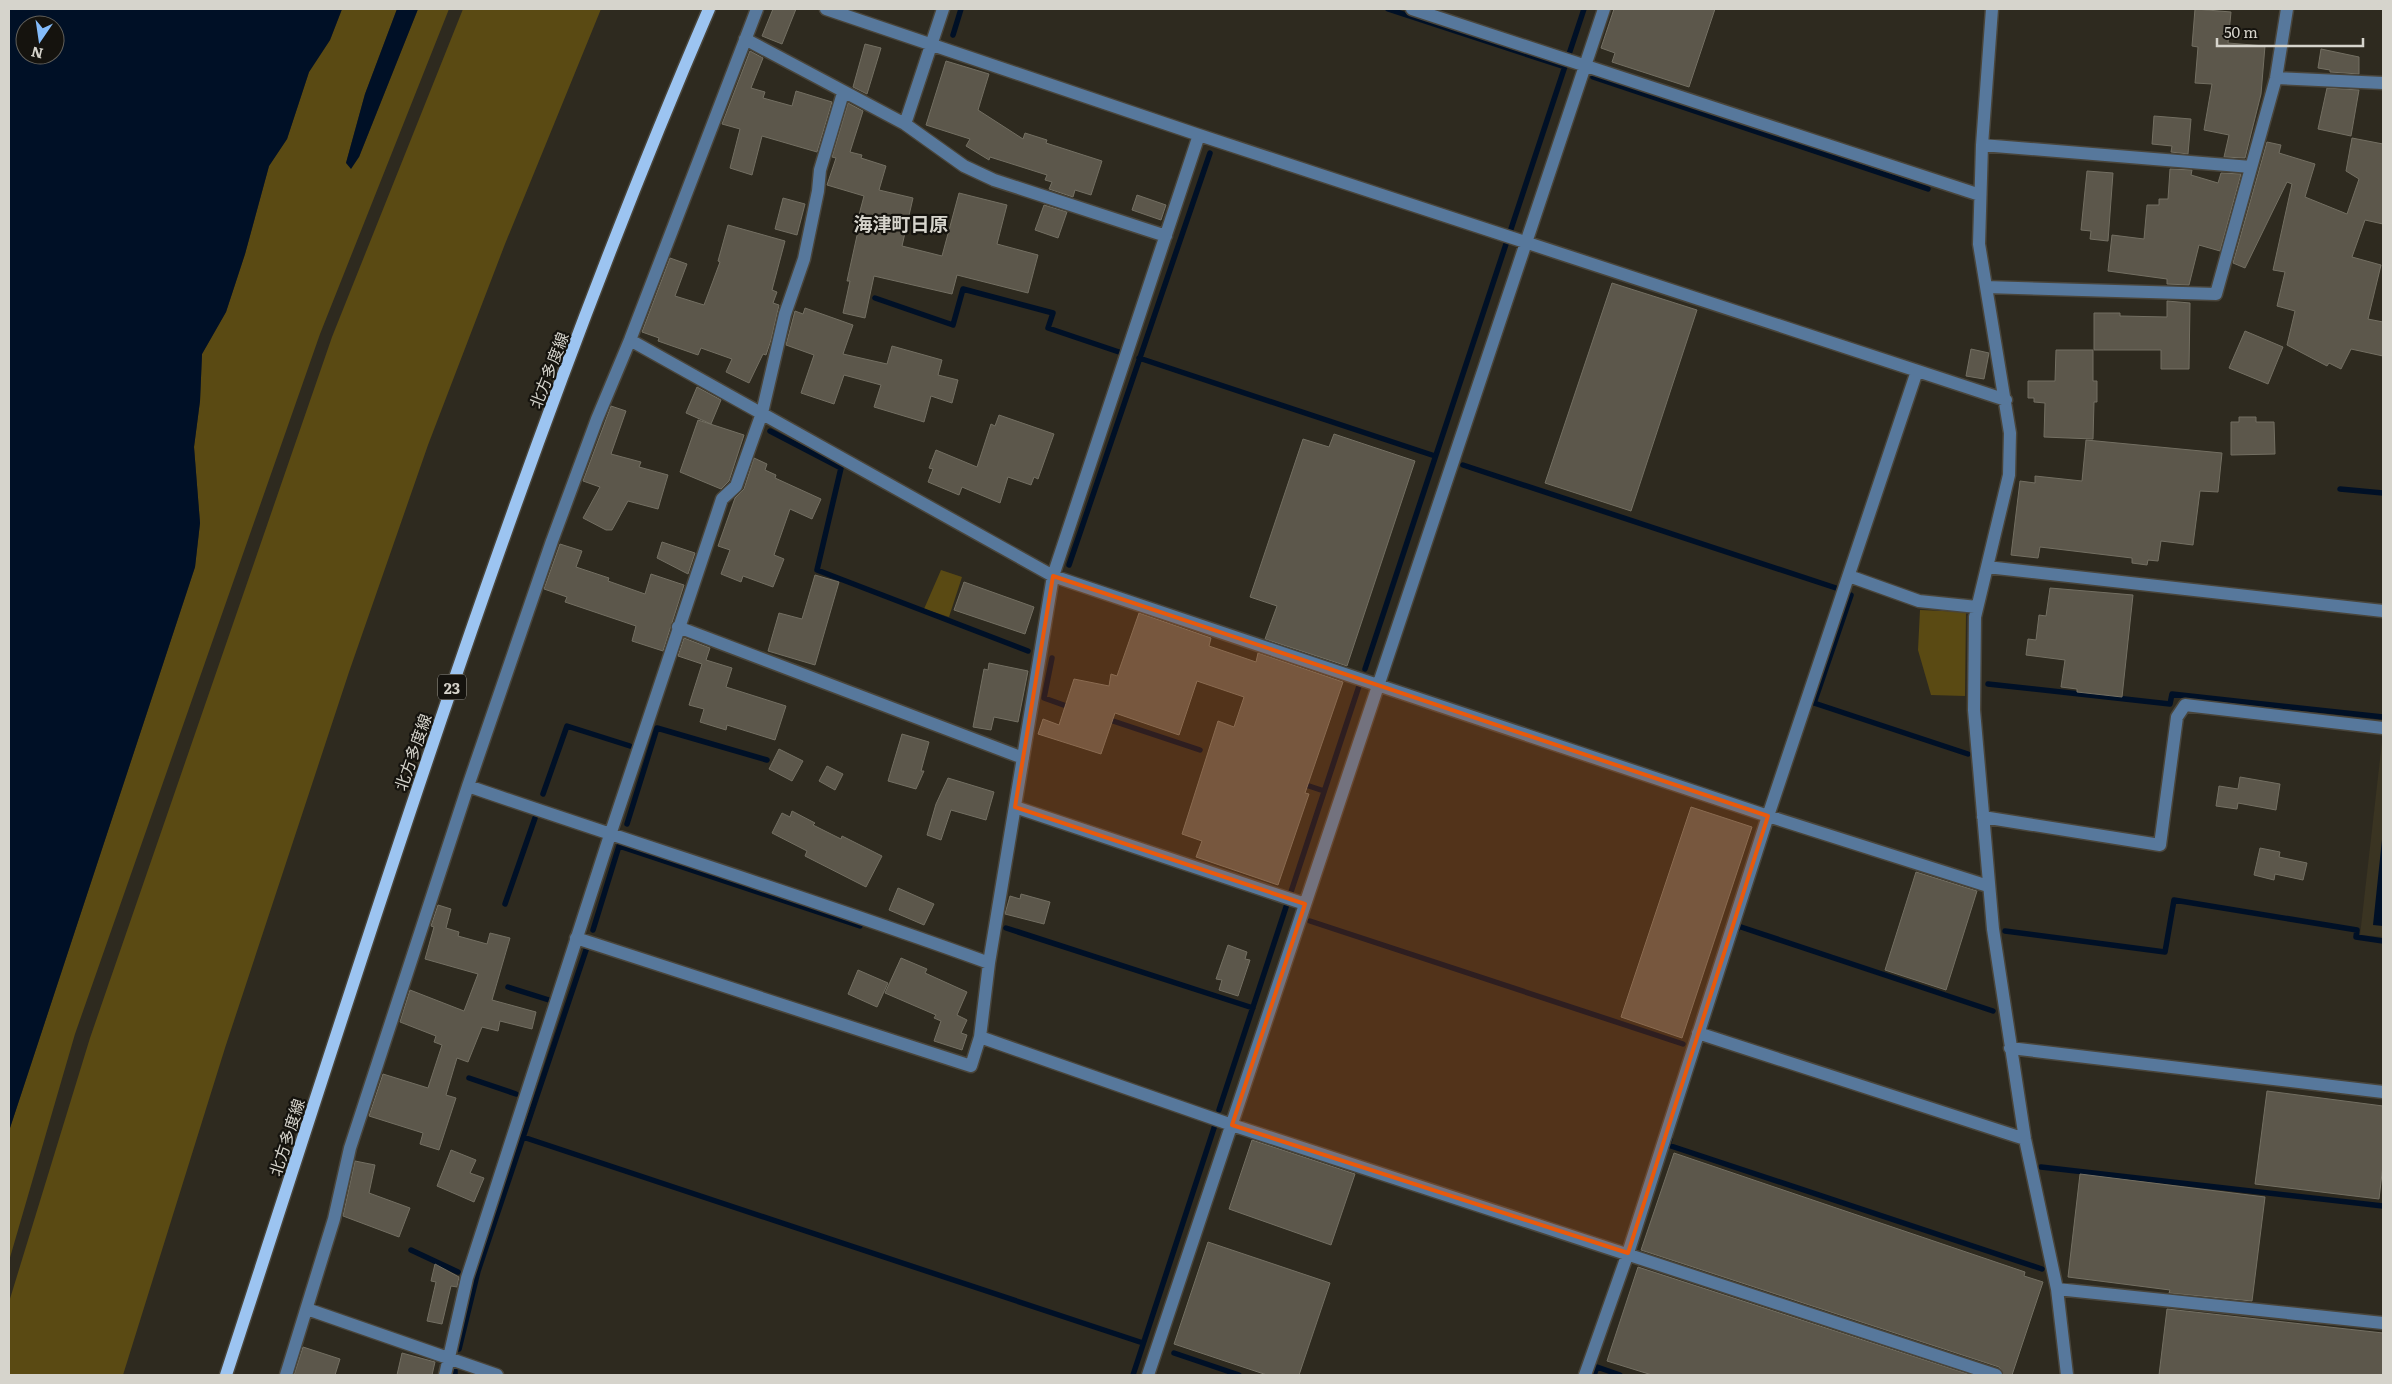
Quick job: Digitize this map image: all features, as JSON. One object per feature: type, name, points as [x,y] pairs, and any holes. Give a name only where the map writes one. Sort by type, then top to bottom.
[{"type":"main road","name":"北方多度線","points":[[226,1375],[432,744],[542,430],[656,132],[709,9]]},
{"type":"street","points":[[286,1375],[334,1219],[350,1148],[468,786],[555,533],[597,419],[630,340],[758,9]]},
{"type":"street","points":[[826,9],[1199,135],[2006,400]]},
{"type":"street","points":[[905,124],[943,9]]},
{"type":"street","points":[[1412,9],[1980,195]]},
{"type":"street","points":[[1148,1375],[1232,1125],[1302,903],[1377,685],[1521,241],[1581,64],[1604,9]]},
{"type":"street","points":[[1992,9],[1982,145],[1979,244],[2006,400],[2010,433],[2009,474],[1975,617],[1974,710],[1988,886],[2010,1048],[2025,1139],[2057,1288],[2067,1375]]},
{"type":"street","points":[[1986,287],[2216,294],[2276,78],[2287,9]]},
{"type":"street","points":[[745,39],[905,124],[964,166],[994,180],[1166,236]]},
{"type":"street","points":[[2276,78],[2383,82]]},
{"type":"street","points":[[445,1375],[467,1278],[678,627],[722,500],[736,486],[762,413],[785,314],[804,259],[818,191],[820,170],[844,93]]},
{"type":"street","points":[[576,938],[971,1066],[980,1037],[989,962],[1053,576],[1199,135]]},
{"type":"street","points":[[1982,145],[2251,167]]},
{"type":"street","points":[[630,340],[1053,576],[1768,816],[1988,886]]},
{"type":"street","points":[[1585,1375],[1628,1253],[1768,816],[1917,371]]},
{"type":"street","points":[[1987,567],[2383,611]]},
{"type":"street","points":[[1848,576],[1919,601],[1977,607]]},
{"type":"street","points":[[678,627],[1023,758]]},
{"type":"street","points":[[1982,817],[2160,845],[2177,717],[2185,705],[2383,728]]},
{"type":"street","points":[[468,786],[863,917],[989,962]]},
{"type":"street","points":[[1015,806],[1302,903]]},
{"type":"street","points":[[1698,1033],[2025,1139]]},
{"type":"street","points":[[980,1037],[1232,1125],[1628,1253],[1996,1375]]},
{"type":"street","points":[[2010,1048],[2383,1092]]},
{"type":"street","points":[[2057,1288],[2383,1322]]},
{"type":"street","points":[[307,1309],[497,1375]]},
{"type":"highlighted area","points":[[1053,576],[1768,816],[1628,1253],[1232,1125],[1305,904],[1015,807]]},
{"type":"shaded area","points":[[342,9],[397,9],[365,94],[346,163],[359,157],[418,9],[449,9],[320,334],[75,1034],[9,1261],[9,1131],[195,567],[200,523],[194,447],[200,401],[202,354],[226,312],[245,254],[269,166],[287,139],[309,72],[330,40]]},
{"type":"shaded area","points":[[463,9],[601,9],[505,244],[428,445],[349,672],[225,1048],[123,1375],[9,1375],[9,1302],[90,1038],[332,337]]},
{"type":"shaded area","points":[[941,570],[962,577],[949,617],[924,609]]},
{"type":"shaded area","points":[[1920,610],[1966,612],[1965,696],[1931,695],[1918,650]]},
{"type":"shaded area","points":[[2383,733],[2383,937],[2360,935]]},
{"type":"water","points":[[9,9],[342,9],[330,40],[309,72],[287,139],[269,166],[245,254],[226,312],[202,354],[200,401],[194,447],[200,523],[195,567],[9,1131]]},
{"type":"water","points":[[397,9],[418,9],[359,157],[351,169],[346,163],[365,94]]},
{"type":"water","points":[[2383,830],[2383,926],[2373,925]]},
{"type":"building","points":[[773,9],[796,9],[782,44],[762,36]]},
{"type":"building","points":[[1614,9],[1715,9],[1689,87],[1612,62],[1615,53],[1601,48]]},
{"type":"building","points":[[2195,9],[2231,12],[2228,43],[2265,46],[2261,94],[2245,158],[2224,157],[2229,135],[2204,130],[2212,84],[2195,83],[2198,47],[2192,46]]},
{"type":"building","points":[[865,44],[881,48],[867,94],[853,87]]},
{"type":"building","points":[[2321,49],[2359,57],[2359,74],[2330,72],[2330,70],[2318,68]]},
{"type":"building","points":[[750,51],[763,58],[751,88],[765,92],[763,98],[792,106],[796,91],[832,102],[817,152],[762,136],[752,175],[730,168],[740,129],[722,124]]},
{"type":"building","points":[[946,61],[989,74],[978,110],[1023,139],[1025,133],[1047,140],[1046,143],[1102,161],[1091,195],[1075,190],[1073,197],[1049,189],[1052,182],[1045,180],[1047,175],[990,157],[989,160],[966,146],[970,139],[926,125]]},
{"type":"building","points":[[2327,88],[2359,90],[2351,136],[2318,129]]},
{"type":"building","points":[[848,103],[863,111],[850,152],[862,155],[861,158],[886,166],[879,190],[913,198],[902,246],[942,256],[959,193],[1007,205],[997,244],[1038,255],[1028,293],[957,275],[952,294],[874,276],[865,318],[843,313],[850,281],[847,281],[858,231],[855,230],[864,196],[827,185],[836,158],[832,157]]},
{"type":"building","points":[[2154,116],[2191,119],[2188,154],[2171,152],[2172,146],[2152,144]]},
{"type":"building","points":[[2352,138],[2383,144],[2383,224],[2365,220],[2352,257],[2381,265],[2368,319],[2383,322],[2383,356],[2351,349],[2341,369],[2329,363],[2327,366],[2287,345],[2295,311],[2277,306],[2285,272],[2273,270],[2292,184],[2287,182],[2245,268],[2233,263],[2267,142],[2281,145],[2279,153],[2315,164],[2305,197],[2347,214],[2359,179],[2346,171]]},
{"type":"building","points":[[2170,169],[2192,170],[2191,175],[2218,183],[2221,173],[2241,174],[2220,251],[2199,245],[2189,285],[2167,284],[2167,279],[2108,271],[2112,235],[2144,239],[2147,205],[2159,205],[2159,199],[2168,199]]},
{"type":"building","points":[[2087,171],[2113,173],[2108,241],[2090,239],[2091,231],[2081,230]]},
{"type":"building","points":[[1137,195],[1166,205],[1161,220],[1132,210]]},
{"type":"building","points":[[783,198],[805,204],[797,235],[775,229]]},
{"type":"building","points":[[1044,205],[1067,212],[1058,238],[1035,230]]},
{"type":"building","points":[[728,225],[785,241],[772,290],[777,292],[773,303],[779,305],[771,340],[766,355],[763,354],[749,383],[726,372],[732,359],[701,348],[698,355],[658,341],[659,338],[642,332],[670,258],[687,264],[675,296],[704,305],[720,262],[718,261]]},
{"type":"building","points":[[1612,283],[1697,310],[1631,511],[1545,483]]},
{"type":"building","points":[[2167,301],[2190,303],[2189,369],[2161,369],[2161,350],[2094,350],[2094,313],[2120,313],[2120,316],[2167,317]]},
{"type":"building","points":[[805,308],[853,325],[843,354],[887,364],[892,346],[942,360],[938,375],[958,380],[952,403],[931,396],[924,422],[874,407],[881,385],[844,375],[834,404],[801,393],[814,355],[786,345],[795,311],[803,314]]},
{"type":"building","points":[[2245,331],[2283,347],[2268,384],[2229,368]]},
{"type":"building","points":[[1971,349],[1989,353],[1984,379],[1966,376]]},
{"type":"building","points":[[2056,350],[2093,350],[2093,381],[2097,381],[2097,402],[2094,402],[2093,439],[2044,437],[2045,403],[2034,402],[2034,398],[2028,398],[2028,381],[2055,381]]},
{"type":"building","points":[[697,387],[721,400],[711,424],[686,413]]},
{"type":"building","points":[[611,406],[626,411],[611,454],[641,462],[639,467],[668,475],[658,509],[628,501],[612,530],[606,530],[583,518],[600,487],[583,481]]},
{"type":"building","points":[[999,415],[1054,434],[1038,479],[1034,477],[1031,485],[1008,477],[1000,503],[962,487],[959,495],[928,482],[933,469],[929,468],[936,450],[977,467],[991,424],[995,426]]},
{"type":"building","points":[[2239,417],[2256,417],[2256,422],[2274,422],[2275,454],[2231,455],[2231,422],[2239,422]]},
{"type":"building","points":[[698,420],[744,435],[729,481],[721,489],[680,472]]},
{"type":"building","points":[[1334,434],[1415,461],[1347,666],[1265,639],[1277,606],[1250,597],[1303,439],[1329,447]]},
{"type":"building","points":[[2086,440],[2222,453],[2218,492],[2200,491],[2193,545],[2161,541],[2158,561],[2148,560],[2147,565],[2132,563],[2132,558],[2040,547],[2038,558],[2011,555],[2020,481],[2035,483],[2035,476],[2082,481]]},
{"type":"building","points":[[754,458],[767,464],[765,470],[776,475],[775,478],[821,499],[812,519],[790,509],[774,555],[784,559],[773,587],[743,576],[741,582],[721,574],[730,550],[718,546],[735,498],[744,489]]},
{"type":"building","points":[[662,542],[695,553],[688,574],[657,558]]},
{"type":"building","points":[[560,544],[582,551],[576,567],[609,578],[608,581],[645,594],[651,574],[684,585],[663,651],[632,641],[636,626],[565,602],[567,597],[544,589]]},
{"type":"building","points":[[815,575],[839,582],[815,665],[768,651],[779,613],[802,619]]},
{"type":"building","points":[[964,582],[1034,607],[1025,634],[954,610]]},
{"type":"building","points":[[2050,588],[2133,595],[2122,697],[2077,692],[2077,689],[2061,687],[2065,660],[2026,655],[2028,639],[2036,640],[2039,615],[2046,616]]},
{"type":"building","points":[[1139,613],[1211,638],[1209,646],[1256,662],[1258,653],[1343,682],[1305,793],[1309,794],[1278,885],[1196,857],[1202,841],[1182,834],[1218,721],[1234,727],[1244,697],[1197,681],[1179,735],[1115,713],[1101,754],[1038,734],[1043,719],[1059,725],[1074,679],[1109,686],[1111,674],[1117,676]]},
{"type":"building","points":[[684,638],[710,648],[706,660],[732,668],[726,687],[786,706],[775,740],[727,725],[726,730],[700,722],[704,709],[689,705],[702,664],[678,656]]},
{"type":"building","points":[[989,663],[1028,671],[1018,722],[994,717],[991,730],[973,727],[984,669],[988,670]]},
{"type":"building","points":[[902,734],[929,742],[921,771],[924,771],[916,789],[888,781]]},
{"type":"building","points":[[779,749],[803,761],[792,781],[769,769]]},
{"type":"building","points":[[827,766],[843,774],[835,790],[819,781]]},
{"type":"building","points":[[2240,777],[2280,784],[2276,810],[2238,803],[2237,809],[2216,806],[2219,786],[2238,789]]},
{"type":"building","points":[[948,778],[994,792],[986,820],[951,810],[941,840],[927,835],[936,804]]},
{"type":"building","points":[[1691,807],[1752,827],[1682,1038],[1621,1017]]},
{"type":"building","points":[[792,811],[815,823],[813,825],[841,839],[842,836],[882,856],[866,887],[805,856],[807,851],[772,833],[782,813],[790,817]]},
{"type":"building","points":[[2260,848],[2280,852],[2279,857],[2307,863],[2303,880],[2275,874],[2274,880],[2254,875]]},
{"type":"building","points":[[1916,872],[1977,891],[1946,990],[1885,970]]},
{"type":"building","points":[[898,888],[934,904],[924,925],[889,910]]},
{"type":"building","points":[[1021,894],[1050,902],[1044,924],[1005,914],[1010,896],[1020,899]]},
{"type":"building","points":[[438,905],[451,909],[446,928],[459,932],[458,936],[487,944],[490,933],[510,938],[492,1000],[536,1012],[532,1029],[500,1021],[498,1031],[482,1027],[468,1062],[457,1058],[446,1095],[456,1098],[439,1150],[420,1144],[423,1133],[369,1116],[383,1074],[428,1088],[442,1045],[434,1042],[436,1036],[400,1022],[410,990],[464,1011],[478,974],[425,959],[434,927],[431,926]]},
{"type":"building","points":[[1228,945],[1247,952],[1245,959],[1250,960],[1238,996],[1219,990],[1222,980],[1216,979]]},
{"type":"building","points":[[901,958],[927,969],[925,973],[967,992],[957,1015],[967,1020],[961,1033],[967,1035],[962,1050],[934,1041],[941,1021],[934,1018],[936,1015],[885,993]]},
{"type":"building","points":[[858,970],[888,983],[877,1007],[848,994]]},
{"type":"building","points":[[2267,1091],[2383,1106],[2383,1165],[2379,1199],[2255,1184]]},
{"type":"building","points":[[1252,1140],[1355,1174],[1331,1245],[1229,1209]]},
{"type":"building","points":[[451,1150],[476,1160],[470,1173],[484,1178],[474,1202],[437,1186]]},
{"type":"building","points":[[1674,1153],[2025,1272],[2024,1276],[2043,1282],[2012,1375],[2004,1375],[1999,1367],[1641,1250]]},
{"type":"building","points":[[355,1161],[375,1165],[369,1193],[410,1208],[399,1237],[343,1216]]},
{"type":"building","points":[[2080,1174],[2265,1197],[2252,1301],[2169,1293],[2170,1290],[2068,1277]]},
{"type":"building","points":[[1208,1242],[1330,1283],[1299,1375],[1267,1375],[1174,1344]]},
{"type":"building","points":[[435,1264],[459,1277],[457,1287],[451,1286],[442,1324],[427,1321],[436,1282],[431,1281]]},
{"type":"building","points":[[1638,1267],[1971,1375],[1652,1375],[1607,1361]]},
{"type":"building","points":[[2167,1309],[2383,1333],[2383,1375],[2159,1375]]},
{"type":"building","points":[[303,1347],[340,1359],[335,1375],[294,1375]]},
{"type":"building","points":[[402,1353],[435,1362],[432,1375],[397,1375]]},
{"type":"waterway","points":[[953,35],[961,9]]},
{"type":"waterway","points":[[1388,9],[1565,67]]},
{"type":"waterway","points":[[1365,669],[1584,9]]},
{"type":"waterway","points":[[1593,77],[1928,189]]},
{"type":"waterway","points":[[1069,565],[1210,153]]},
{"type":"waterway","points":[[875,298],[953,325],[963,289],[1053,313],[1048,328],[1119,352]]},
{"type":"waterway","points":[[1139,358],[1435,456]]},
{"type":"waterway","points":[[770,431],[841,468],[817,570],[1028,651]]},
{"type":"waterway","points":[[1463,465],[1836,588]]},
{"type":"waterway","points":[[2340,489],[2383,493]]},
{"type":"waterway","points":[[1851,595],[1814,703],[1968,754]]},
{"type":"waterway","points":[[1052,658],[1044,698],[1072,708]]},
{"type":"waterway","points":[[1988,684],[2170,704],[2172,694],[2383,717]]},
{"type":"waterway","points":[[1219,1110],[1359,686]]},
{"type":"waterway","points":[[1107,719],[1200,750]]},
{"type":"waterway","points":[[543,794],[567,726],[630,746]]},
{"type":"waterway","points":[[627,824],[657,728],[767,760]]},
{"type":"waterway","points":[[1300,783],[1324,791]]},
{"type":"waterway","points":[[505,904],[535,818]]},
{"type":"waterway","points":[[593,930],[619,846],[860,926]]},
{"type":"waterway","points":[[2005,931],[2165,952],[2174,900],[2357,930],[2356,937],[2383,941]]},
{"type":"waterway","points":[[1310,921],[1683,1044]]},
{"type":"waterway","points":[[1737,930],[1738,926],[1993,1011]]},
{"type":"waterway","points":[[1006,928],[1253,1008]]},
{"type":"waterway","points":[[459,1349],[478,1271],[587,947]]},
{"type":"waterway","points":[[508,987],[549,1000]]},
{"type":"waterway","points":[[469,1078],[516,1094]]},
{"type":"waterway","points":[[1133,1375],[1215,1125]]},
{"type":"waterway","points":[[523,1137],[1143,1343]]},
{"type":"waterway","points":[[1670,1139],[1668,1145],[2042,1269]]},
{"type":"waterway","points":[[2041,1167],[2383,1206]]},
{"type":"waterway","points":[[411,1250],[458,1272]]},
{"type":"waterway","points":[[1174,1353],[1239,1375]]},
{"type":"waterway","points":[[1594,1375],[1597,1367],[1620,1375]]},
{"type":"district","name":"海津町日原","points":[[901,223]]}]
